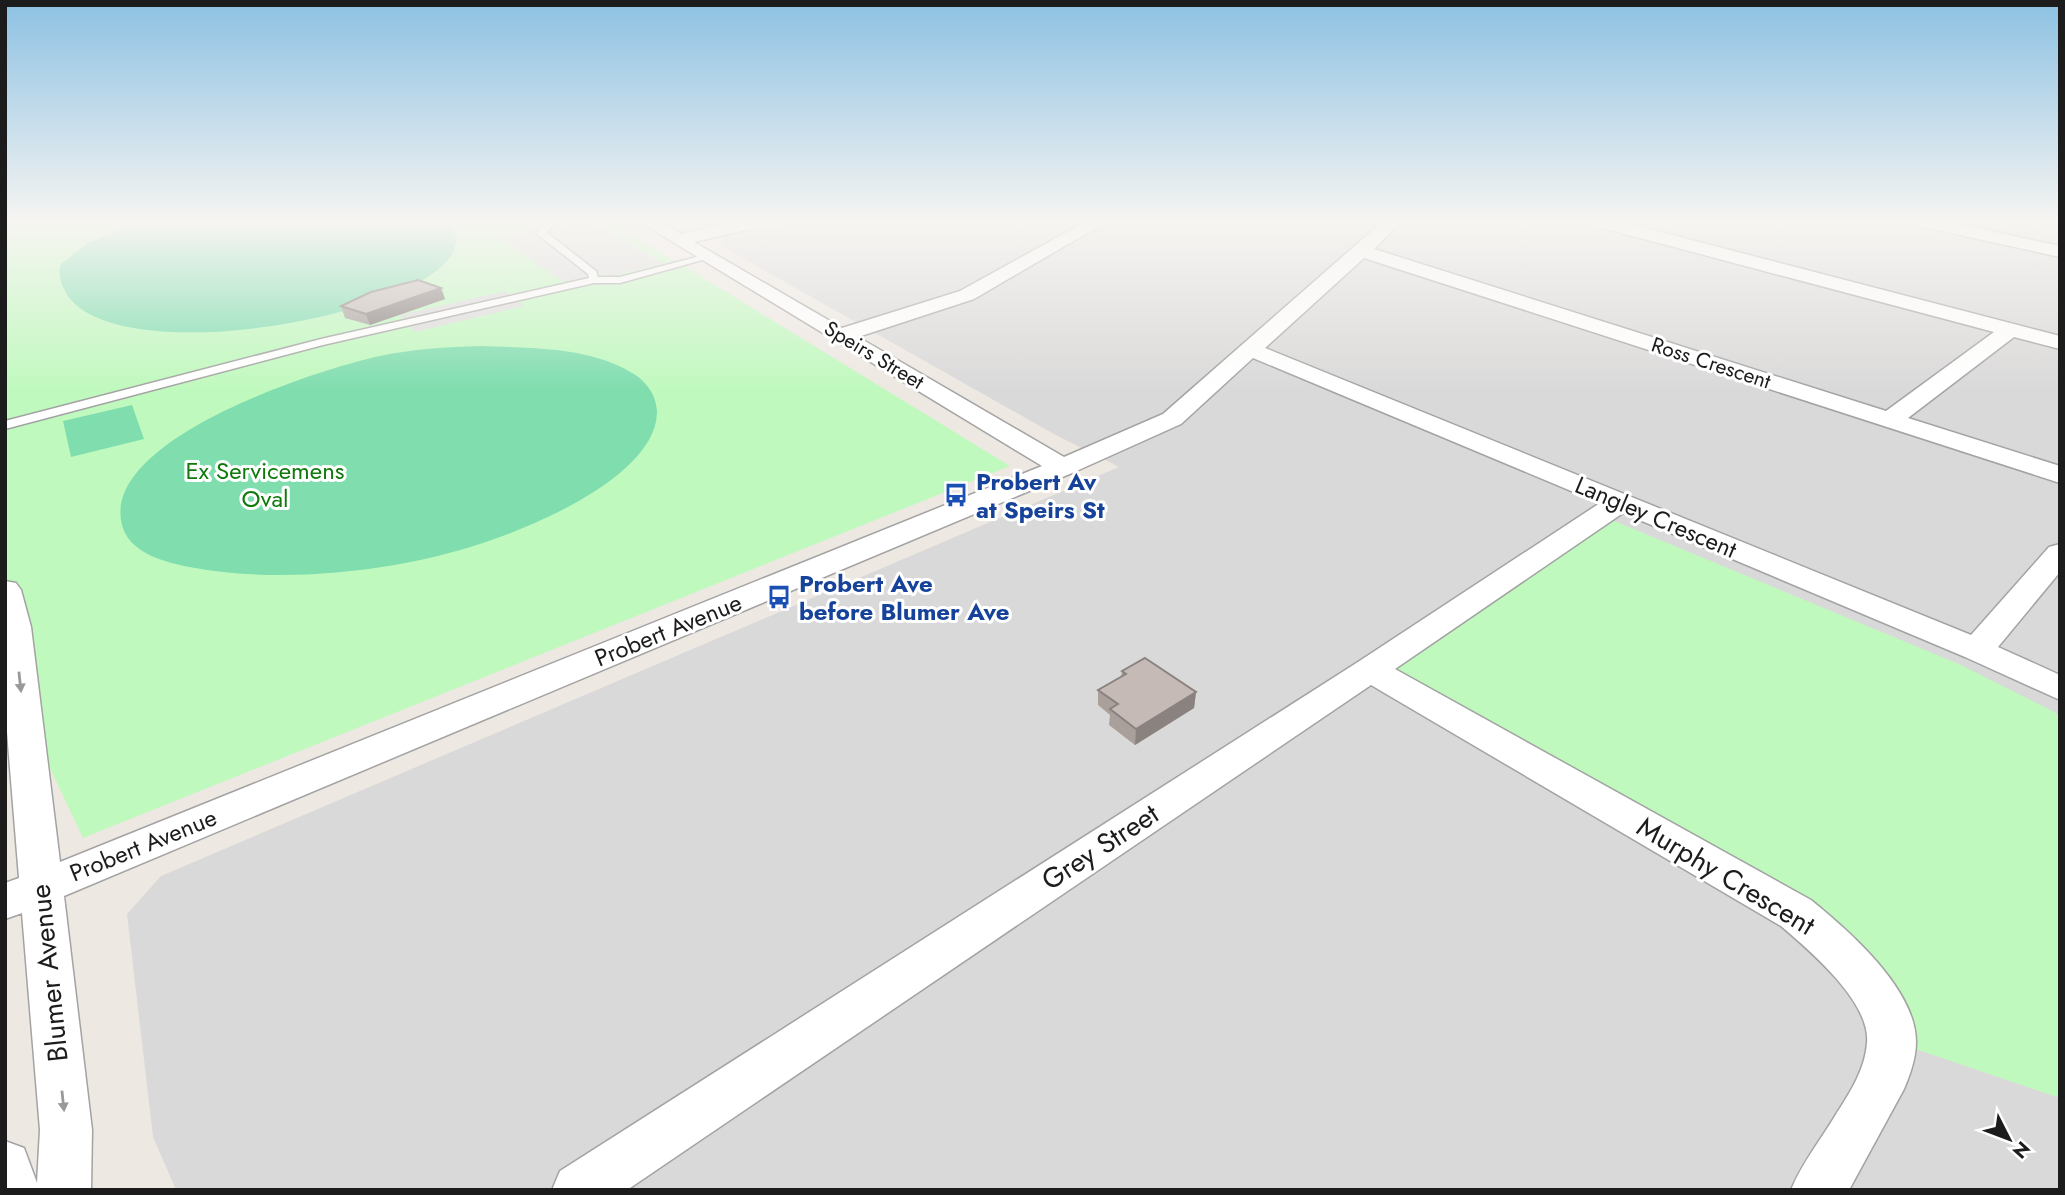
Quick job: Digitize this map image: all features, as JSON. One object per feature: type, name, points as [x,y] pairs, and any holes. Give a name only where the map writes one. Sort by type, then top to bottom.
[{"type":"street","name":"Speirs Street","points":[[743,278],[1063,467]]},
{"type":"street","points":[[841,335],[967,295],[998,278]]},
{"type":"street","name":"Probert Avenue","points":[[23,895],[1063,467],[1172,419],[1332,278]]},
{"type":"street","name":"Ross Crescent","points":[[1445,278],[2060,475]]},
{"type":"street","points":[[1812,278],[2060,344]]},
{"type":"street","points":[[1889,421],[2010,330]]},
{"type":"street","name":"Langley Crescent","points":[[1251,350],[1977,650],[2060,689]]},
{"type":"street","name":"Grey Street","points":[[579,1190],[1370,670],[1620,502]]},
{"type":"street","points":[[1977,650],[2060,553]]},
{"type":"street","name":"Blumer Avenue","points":[[5,590],[10,629],[23,895],[66,1130],[64,1190]]},
{"type":"street","name":"Murphy Crescent","points":[[1370,670],[1796,913],[1834,945],[1859,972],[1886,1016],[1892,1041],[1886,1073],[1854,1133],[1818,1190]]},
{"type":"street","points":[[5,1167],[13,1190]]},
{"type":"lane","points":[[5,425],[321,342],[594,280],[629,278]]},
{"type":"lane","points":[[5,414],[137,389]]},
{"type":"shaded area","points":[[557,278],[581,278],[563,282]]},
{"type":"shaded area","points":[[778,278],[2060,278],[2060,1190],[176,1190],[153,1137],[127,914],[161,876],[1119,467],[1054,434]]},
{"type":"shaded area","points":[[506,291],[524,306],[415,332],[400,315]]},
{"type":"green space","name":"Ex Servicemens Oval","points":[[5,278],[703,278],[1010,466],[83,838],[5,673]]},
{"type":"green space","points":[[60,278],[425,278],[369,303],[298,322],[223,331],[152,331],[96,317],[64,289]]},
{"type":"green space","points":[[480,346],[561,350],[620,366],[637,376],[654,397],[657,413],[652,435],[638,455],[618,474],[594,492],[542,520],[463,549],[389,566],[273,575],[201,569],[152,556],[132,542],[125,532],[121,520],[126,490],[147,461],[181,435],[223,412],[312,375],[351,363],[405,352]]},
{"type":"green space","points":[[132,405],[144,439],[71,457],[63,421]]},
{"type":"green space","points":[[1607,518],[1961,665],[2060,715],[2060,1098],[1892,1041],[1818,948],[1362,675]]},
{"type":"building","points":[[418,280],[441,288],[366,314],[341,306],[371,292]]},
{"type":"building","points":[[1145,658],[1196,692],[1136,729],[1110,709],[1118,704],[1098,690],[1126,674],[1122,671]]},
{"type":"place","name":"Probert Av at Speirs St","points":[[956,495]]},
{"type":"place","name":"Probert Ave before Blumer Ave","points":[[779,597]]}]
